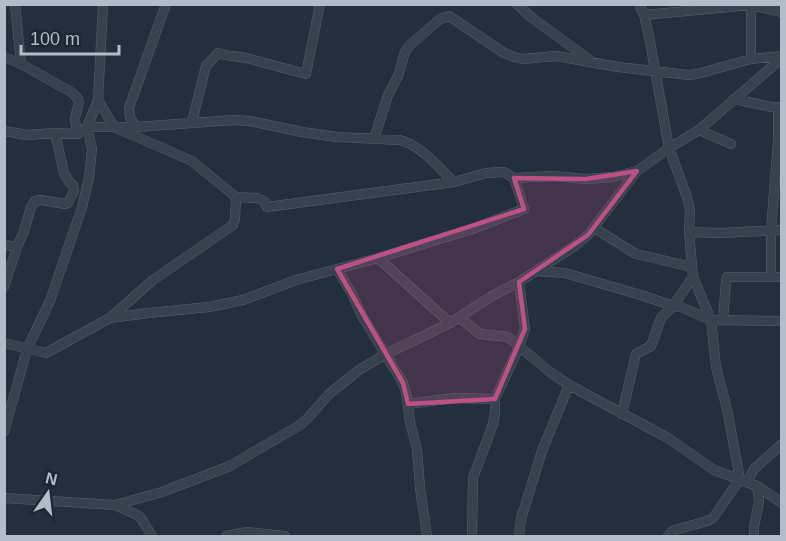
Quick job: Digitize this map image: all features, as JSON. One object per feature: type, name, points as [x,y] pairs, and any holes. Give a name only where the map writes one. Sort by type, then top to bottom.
[{"type":"street","points":[[15,4],[21,64]]},
{"type":"street","points":[[4,131],[21,135],[78,134],[87,127],[98,100],[103,4]]},
{"type":"street","points":[[136,127],[130,117],[129,108],[166,4]]},
{"type":"street","points":[[192,122],[206,66],[218,52],[222,55],[248,58],[306,74],[321,4]]},
{"type":"street","points":[[517,4],[532,18],[592,62]]},
{"type":"street","points":[[639,4],[650,36],[669,148],[690,210],[689,232],[693,272],[711,320],[716,368],[748,482],[759,502],[754,537]]},
{"type":"street","points":[[644,15],[750,6],[782,12]]},
{"type":"street","points":[[750,6],[751,59]]},
{"type":"street","points":[[374,139],[405,52],[440,19],[449,16],[513,57],[529,59],[556,56],[618,68],[689,75],[751,59],[782,57]]},
{"type":"street","points":[[4,57],[78,96],[79,103],[75,120],[78,134]]},
{"type":"street","points":[[4,498],[115,504],[162,492],[230,465],[300,425],[329,394],[359,370],[386,354],[450,323],[576,245],[594,228],[637,171],[699,130],[782,57]]},
{"type":"street","points":[[734,99],[780,107],[771,230],[771,277]]},
{"type":"street","points":[[98,100],[114,127],[192,161],[236,197],[257,198],[264,201],[267,207],[454,182],[486,173],[504,172],[514,178],[552,176],[586,179],[612,177],[637,171]]},
{"type":"street","points":[[87,127],[136,127],[192,122],[250,121],[337,137],[400,140],[409,142],[417,148],[454,182]]},
{"type":"street","points":[[4,432],[27,349],[51,301],[82,207],[89,178],[92,149],[87,127]]},
{"type":"street","points":[[699,130],[731,144]]},
{"type":"street","points":[[5,285],[30,207],[35,201],[41,200],[68,203],[74,191],[73,185],[64,172],[55,133]]},
{"type":"street","points":[[110,318],[209,308],[243,300],[296,280],[475,228],[524,209],[514,178]]},
{"type":"street","points":[[4,343],[46,353],[110,318],[153,280],[233,225],[236,197]]},
{"type":"street","points":[[594,228],[636,254],[693,272]]},
{"type":"street","points":[[689,232],[782,230]]},
{"type":"street","points":[[4,245],[17,247]]},
{"type":"street","points":[[378,258],[450,323]]},
{"type":"street","points":[[338,269],[362,316],[403,383],[417,449],[427,537]]},
{"type":"street","points":[[536,271],[565,273],[681,307],[711,320],[782,321]]},
{"type":"street","points":[[622,414],[636,354],[651,346],[661,318],[673,306],[693,272]]},
{"type":"street","points":[[723,320],[728,277],[782,277]]},
{"type":"street","points":[[472,537],[473,478],[493,424],[495,399],[525,329],[519,282]]},
{"type":"street","points":[[459,317],[480,334],[508,338],[569,385],[668,438],[714,470],[748,482],[782,503]]},
{"type":"street","points":[[519,537],[521,519],[542,451],[569,385]]},
{"type":"street","points":[[408,404],[454,398],[495,399]]},
{"type":"street","points":[[668,537],[672,532],[713,518],[748,482],[754,468],[782,444]]},
{"type":"street","points":[[115,504],[141,518],[152,537]]},
{"type":"street","points":[[226,537],[247,532],[285,537]]},
{"type":"highlighted area","points":[[637,171],[588,235],[519,282],[525,329],[495,399],[408,404],[403,383],[337,269],[524,209],[514,178],[586,179]]}]
